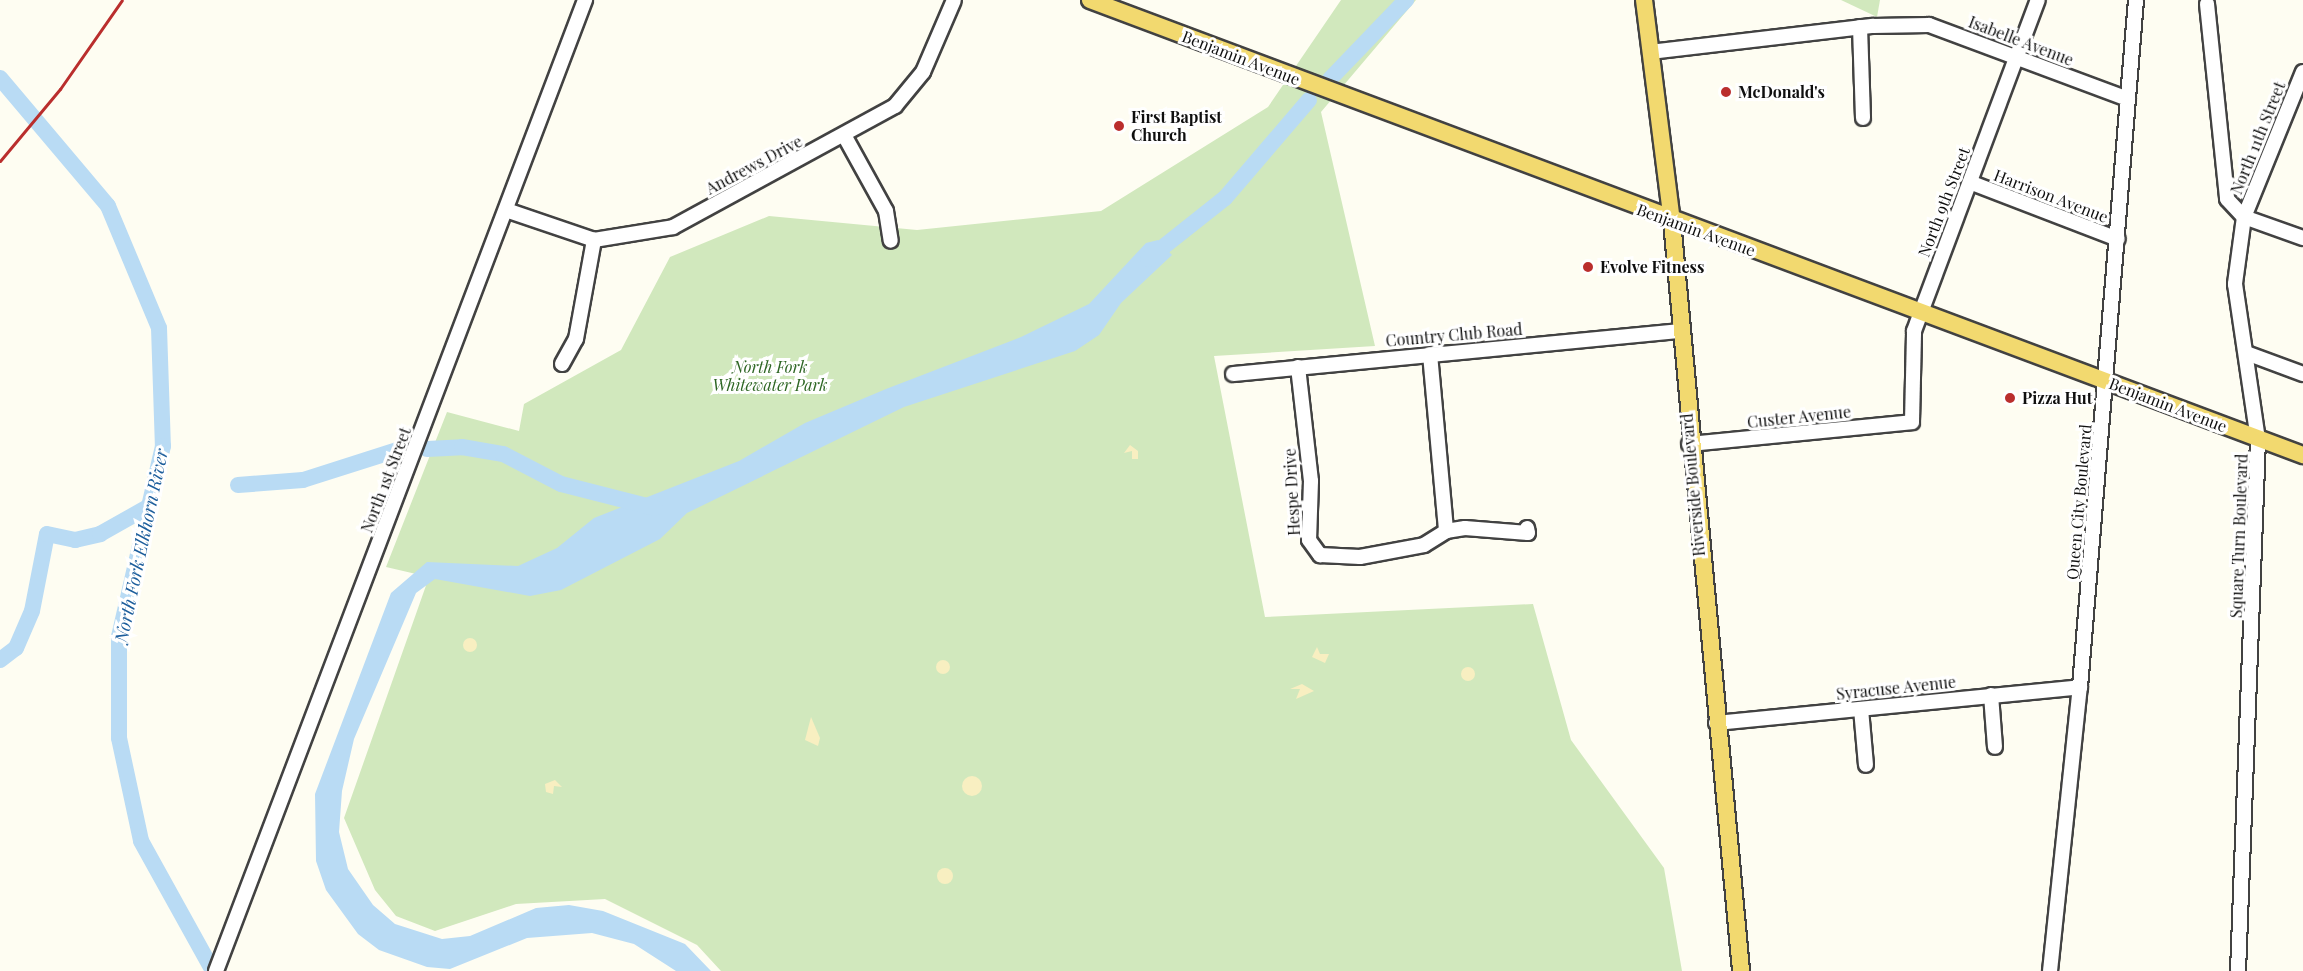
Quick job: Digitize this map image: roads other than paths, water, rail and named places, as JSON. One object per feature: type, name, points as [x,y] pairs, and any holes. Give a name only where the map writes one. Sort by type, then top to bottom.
[{"type":"main road","name":"Benjamin Avenue","points":[[1090,0],[1671,221],[2303,455]]},
{"type":"main road","name":"Riverside Boulevard","points":[[1644,0],[1671,221],[1689,444],[1741,971]]},
{"type":"street","name":"North 1st Street","points":[[216,971],[585,0]]},
{"type":"street","name":"Andrews Drive","points":[[506,210],[594,240],[674,227],[844,135],[908,92],[923,72],[954,0]]},
{"type":"street","name":"North 9th Street","points":[[1912,422],[1914,331],[1972,183],[2038,0]]},
{"type":"street","name":"Queen City Boulevard","points":[[2050,971],[2080,687],[2136,0]]},
{"type":"street","points":[[2207,4],[2227,200],[2244,218],[2303,238]]},
{"type":"street","name":"Isabelle Avenue","points":[[1650,51],[1860,27],[1929,26],[2128,99]]},
{"type":"street","points":[[1860,27],[1863,118]]},
{"type":"street","name":"North 11th Street","points":[[2244,218],[2303,72]]},
{"type":"street","points":[[844,135],[886,211],[891,241]]},
{"type":"street","name":"Harrison Avenue","points":[[1972,183],[2118,239]]},
{"type":"street","name":"Square Turn Boulevard","points":[[2238,971],[2258,439],[2249,354],[2235,284],[2244,218]]},
{"type":"street","points":[[562,364],[576,339],[594,240]]},
{"type":"street","name":"Country Club Road","points":[[1233,374],[1679,332]]},
{"type":"street","points":[[1430,354],[1446,531],[1528,533],[1527,528]]},
{"type":"street","points":[[2249,354],[2303,374]]},
{"type":"street","name":"Hespe Drive","points":[[1298,367],[1311,481],[1309,540],[1317,552],[1360,557],[1424,545],[1446,531]]},
{"type":"street","name":"Custer Avenue","points":[[1689,444],[1912,422]]},
{"type":"street","name":"Syracuse Avenue","points":[[1716,723],[2080,687]]},
{"type":"street","points":[[1991,695],[1995,747]]},
{"type":"street","points":[[1861,709],[1866,765]]},
{"type":"water","points":[[1158,240],[1172,255],[1121,303],[1099,335],[1075,351],[904,407],[687,513],[660,539],[561,590],[530,596],[435,579],[416,593],[354,739],[342,791],[339,832],[348,869],[373,905],[395,924],[442,939],[470,936],[536,908],[569,905],[603,911],[685,944],[711,971],[676,971],[634,944],[592,933],[527,938],[450,969],[427,967],[379,950],[358,934],[326,890],[316,861],[315,794],[391,593],[427,562],[518,566],[557,548],[594,518],[739,461],[805,423],[1021,337],[1089,304],[1146,243]]},
{"type":"waterway","points":[[1330,79],[1406,0]]},
{"type":"waterway","name":"North Fork Elkhorn River","points":[[0,78],[108,206],[159,328],[163,446],[119,637],[119,738],[141,841],[213,971]]},
{"type":"waterway","points":[[1148,259],[1225,198],[1309,100]]},
{"type":"waterway","points":[[427,449],[462,447],[503,454],[561,484],[655,508]]},
{"type":"waterway","points":[[238,485],[303,480],[403,448]]},
{"type":"waterway","points":[[0,660],[16,648],[32,611],[47,534],[75,540],[100,534],[148,507]]},
{"type":"railway","points":[[0,161],[60,89],[122,0]]},
{"type":"place","name":"McDonald's","points":[[1726,92]]},
{"type":"place","name":"First Baptist Church","points":[[1119,126]]},
{"type":"place","name":"Evolve Fitness","points":[[1588,267]]},
{"type":"place","name":"Pizza Hut","points":[[2010,398]]},
{"type":"park label","name":"North Fork Whitewater Park","points":[[770,376]]}]
